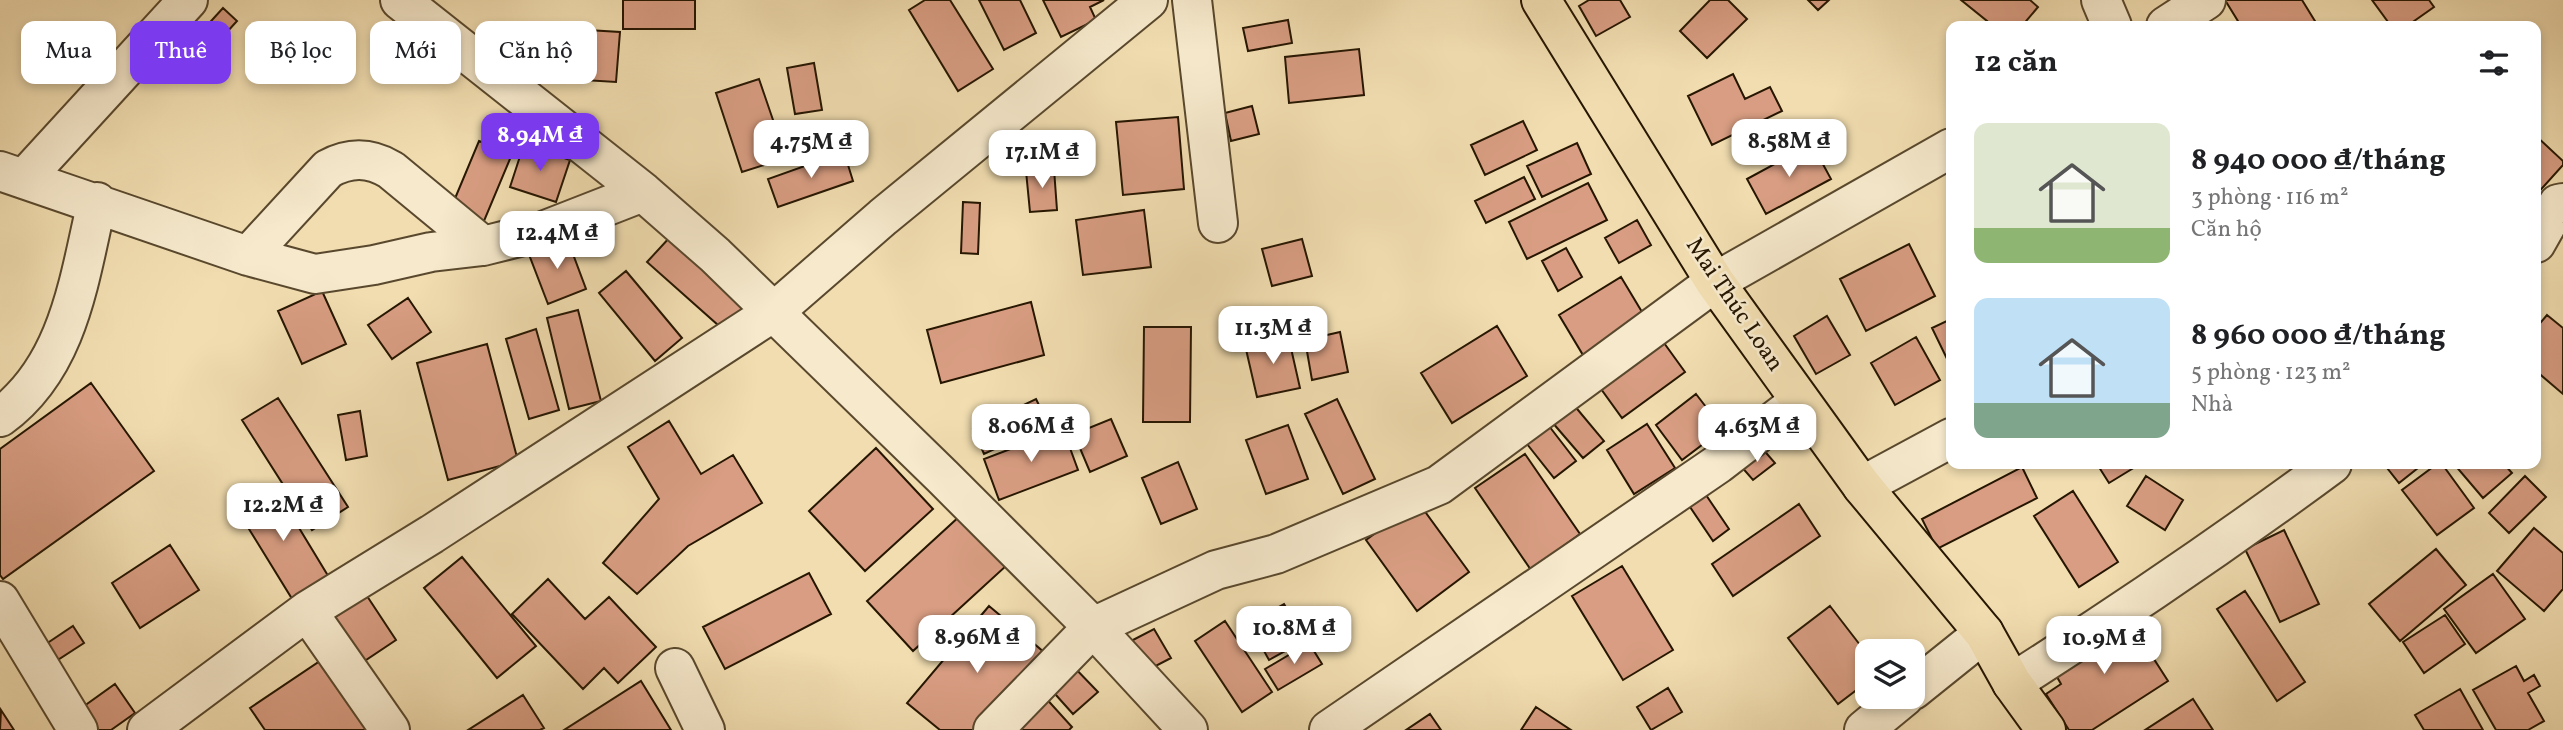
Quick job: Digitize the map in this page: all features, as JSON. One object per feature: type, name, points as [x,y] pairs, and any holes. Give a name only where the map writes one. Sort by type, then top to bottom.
[{"type":"main road","name":"Mai Thúc Loan","points":[[1541,0],[1715,282],[1861,486],[1984,633],[2012,682],[2046,730]]},
{"type":"street","points":[[188,0],[12,175],[248,256],[314,274],[374,265],[431,252],[483,246],[543,231],[643,192]]},
{"type":"street","points":[[400,0],[643,192],[775,311],[1093,627],[1188,730]]},
{"type":"street","points":[[147,730],[307,611],[432,534],[775,311],[883,217],[1148,0]]},
{"type":"street","points":[[1192,0],[1218,223]]},
{"type":"street","points":[[2102,0],[2110,21]]},
{"type":"street","points":[[2174,21],[2206,0]]},
{"type":"street","points":[[993,730],[1093,627],[1216,570],[1276,554],[1439,485],[1715,282],[1946,151]]},
{"type":"street","points":[[248,256],[328,169],[340,162],[358,159],[377,162],[391,170],[483,246]]},
{"type":"street","points":[[0,417],[30,389],[54,355],[70,316],[97,202]]},
{"type":"street","points":[[2541,235],[2561,203]]},
{"type":"street","points":[[1329,730],[1718,464],[1800,401]]},
{"type":"street","points":[[1861,486],[1946,441]]},
{"type":"street","points":[[2012,682],[2156,590],[2325,469]]},
{"type":"street","points":[[0,601],[78,730]]},
{"type":"street","points":[[307,611],[390,730]]},
{"type":"street","points":[[1925,680],[1984,633]]},
{"type":"street","points":[[675,668],[705,730]]},
{"type":"street","points":[[1864,730],[1889,709]]},
{"type":"building","points":[[623,0],[695,0],[695,29],[623,29]]},
{"type":"building","points":[[925,0],[950,0],[993,69],[958,91],[909,10]]},
{"type":"building","points":[[979,0],[1020,0],[1036,33],[1004,50]]},
{"type":"building","points":[[1043,0],[1104,0],[1090,7],[1096,20],[1061,37]]},
{"type":"building","points":[[1589,0],[1620,0],[1630,17],[1596,36],[1579,6]]},
{"type":"building","points":[[1710,0],[1728,0],[1747,19],[1707,58],[1680,31]]},
{"type":"building","points":[[1808,0],[1829,0],[1818,10]]},
{"type":"building","points":[[1961,0],[2030,0],[2038,7],[2026,21],[1987,21]]},
{"type":"building","points":[[2225,0],[2302,0],[2315,21],[2238,21]]},
{"type":"building","points":[[2372,0],[2429,0],[2434,7],[2414,21],[2387,21]]},
{"type":"building","points":[[223,8],[237,21],[231,28],[231,21],[211,21]]},
{"type":"building","points":[[1288,20],[1292,43],[1248,51],[1243,28]]},
{"type":"building","points":[[597,31],[620,32],[616,82],[597,81]]},
{"type":"building","points":[[1359,49],[1364,95],[1289,103],[1285,57]]},
{"type":"building","points":[[814,63],[822,110],[795,114],[787,68]]},
{"type":"building","points":[[1733,74],[1745,99],[1770,87],[1782,111],[1712,145],[1688,96]]},
{"type":"building","points":[[759,79],[786,158],[742,172],[716,93]]},
{"type":"building","points":[[1252,106],[1259,134],[1231,141],[1225,113]]},
{"type":"building","points":[[1178,117],[1184,189],[1123,195],[1116,122]]},
{"type":"building","points":[[1523,121],[1537,150],[1485,175],[1471,145]]},
{"type":"building","points":[[479,141],[512,154],[484,221],[451,208]]},
{"type":"building","points":[[2541,141],[2563,161],[2563,165],[2541,189]]},
{"type":"building","points":[[1577,143],[1591,174],[1542,197],[1527,166]]},
{"type":"building","points":[[524,144],[570,160],[556,202],[510,187]]},
{"type":"building","points":[[1812,144],[1831,179],[1766,214],[1747,179]]},
{"type":"building","points":[[844,152],[853,181],[778,207],[768,179]]},
{"type":"building","points":[[1054,169],[1057,210],[1030,212],[1026,171]]},
{"type":"building","points":[[1524,177],[1535,199],[1486,223],[1475,201]]},
{"type":"building","points":[[1588,183],[1607,220],[1527,259],[1509,222]]},
{"type":"building","points":[[963,202],[980,203],[978,254],[961,253]]},
{"type":"building","points":[[1144,210],[1151,267],[1083,275],[1076,220]]},
{"type":"building","points":[[1637,220],[1651,245],[1619,263],[1605,238]]},
{"type":"building","points":[[671,236],[751,307],[727,333],[647,262]]},
{"type":"building","points":[[567,238],[586,289],[548,304],[528,252]]},
{"type":"building","points":[[1302,239],[1312,276],[1272,286],[1262,249]]},
{"type":"building","points":[[1909,244],[1935,296],[1866,331],[1840,279]]},
{"type":"building","points":[[1566,248],[1582,277],[1558,291],[1542,261]]},
{"type":"building","points":[[626,271],[682,338],[655,361],[599,293]]},
{"type":"building","points":[[1621,277],[1645,317],[1583,355],[1559,315]]},
{"type":"building","points":[[322,291],[346,344],[302,364],[278,311]]},
{"type":"building","points":[[408,298],[431,332],[392,359],[368,325]]},
{"type":"building","points":[[1031,302],[1044,355],[941,383],[927,330]]},
{"type":"building","points":[[578,310],[601,401],[569,409],[547,318]]},
{"type":"building","points":[[2547,315],[2563,328],[2563,394],[2541,375],[2541,322]]},
{"type":"building","points":[[1827,316],[1850,355],[1816,374],[1794,336]]},
{"type":"building","points":[[1946,321],[1946,357],[1932,328]]},
{"type":"building","points":[[1497,326],[1527,376],[1452,423],[1421,373]]},
{"type":"building","points":[[1144,327],[1191,327],[1190,422],[1143,422]]},
{"type":"building","points":[[536,329],[559,410],[529,419],[506,339]]},
{"type":"building","points":[[1340,332],[1348,372],[1312,380],[1305,340]]},
{"type":"building","points":[[1288,335],[1300,388],[1257,397],[1245,345]]},
{"type":"building","points":[[1659,336],[1685,372],[1622,418],[1596,382]]},
{"type":"building","points":[[1916,337],[1940,380],[1895,405],[1871,363]]},
{"type":"building","points":[[487,344],[518,461],[448,480],[417,363]]},
{"type":"building","points":[[91,383],[154,471],[3,579],[0,575],[0,449]]},
{"type":"building","points":[[1696,394],[1723,429],[1682,460],[1656,425]]},
{"type":"building","points":[[278,398],[348,507],[312,530],[242,420]]},
{"type":"building","points":[[1036,399],[1048,424],[984,454],[973,429]]},
{"type":"building","points":[[1337,399],[1375,479],[1343,494],[1305,414]]},
{"type":"building","points":[[1573,404],[1604,441],[1583,458],[1552,422]]},
{"type":"building","points":[[360,411],[367,456],[346,460],[338,415]]},
{"type":"building","points":[[1111,419],[1127,456],[1090,472],[1074,434]]},
{"type":"building","points":[[669,421],[701,474],[733,455],[762,503],[688,546],[637,594],[603,563],[659,499],[628,447]]},
{"type":"building","points":[[1647,424],[1675,468],[1634,494],[1607,450]]},
{"type":"building","points":[[1288,425],[1308,479],[1266,494],[1246,440]]},
{"type":"building","points":[[1549,426],[1576,461],[1554,478],[1527,444]]},
{"type":"building","points":[[1063,429],[1078,470],[999,500],[984,459]]},
{"type":"building","points":[[1761,447],[1775,463],[1753,480],[1740,465]]},
{"type":"building","points":[[876,448],[933,509],[865,571],[809,511]]},
{"type":"building","points":[[1525,454],[1580,534],[1531,570],[1475,488]]},
{"type":"building","points":[[1178,462],[1197,509],[1161,524],[1142,478]]},
{"type":"building","points":[[2018,469],[2023,469],[2037,498],[1937,549],[1922,519]]},
{"type":"building","points":[[2100,469],[2132,469],[2109,483]]},
{"type":"building","points":[[2388,469],[2417,469],[2399,483]]},
{"type":"building","points":[[2430,469],[2446,469],[2474,508],[2437,535],[2402,490]]},
{"type":"building","points":[[2458,469],[2508,469],[2512,473],[2483,498]]},
{"type":"building","points":[[2146,476],[2183,500],[2165,530],[2127,506]]},
{"type":"building","points":[[2525,476],[2546,497],[2509,533],[2489,513]]},
{"type":"building","points":[[273,485],[330,579],[294,602],[236,508]]},
{"type":"building","points":[[2073,491],[2118,562],[2079,587],[2034,516]]},
{"type":"building","points":[[1704,492],[1729,529],[1713,541],[1688,504]]},
{"type":"building","points":[[1418,502],[1469,572],[1417,611],[1366,540]]},
{"type":"building","points":[[1799,504],[1820,536],[1733,596],[1712,564]]},
{"type":"building","points":[[961,515],[1007,565],[913,651],[867,601]]},
{"type":"building","points":[[2534,528],[2563,553],[2563,589],[2544,611],[2497,571]]},
{"type":"building","points":[[2284,530],[2319,604],[2280,622],[2245,549]]},
{"type":"building","points":[[170,545],[199,590],[140,628],[112,583]]},
{"type":"building","points":[[2436,549],[2466,585],[2400,641],[2369,604]]},
{"type":"building","points":[[462,557],[536,646],[497,678],[424,588]]},
{"type":"building","points":[[1622,566],[1673,650],[1623,680],[1572,596]]},
{"type":"building","points":[[809,573],[831,614],[725,669],[703,627]]},
{"type":"building","points":[[2493,574],[2525,619],[2476,653],[2444,609]]},
{"type":"building","points":[[548,579],[585,619],[609,597],[656,647],[618,683],[604,668],[583,689],[512,614]]},
{"type":"building","points":[[2245,591],[2305,682],[2277,701],[2217,609]]},
{"type":"building","points":[[367,596],[396,640],[354,668],[326,623]]},
{"type":"building","points":[[1284,604],[1305,640],[1269,660],[1249,624]]},
{"type":"building","points":[[989,606],[1045,653],[981,730],[940,730],[907,703]]},
{"type":"building","points":[[1830,606],[1855,639],[1855,691],[1838,704],[1788,638]]},
{"type":"building","points":[[2125,614],[2168,681],[2092,730],[2069,730],[2046,694],[2061,684],[2049,663]]},
{"type":"building","points":[[2445,615],[2465,644],[2424,673],[2403,642]]},
{"type":"building","points":[[1225,621],[1272,692],[1242,712],[1195,641]]},
{"type":"building","points":[[73,626],[84,643],[53,663],[43,646]]},
{"type":"building","points":[[1154,629],[1171,658],[1148,670],[1131,641]]},
{"type":"building","points":[[1309,643],[1322,664],[1278,690],[1265,669]]},
{"type":"building","points":[[326,657],[374,730],[265,730],[250,708]]},
{"type":"building","points":[[1071,664],[1098,692],[1073,714],[1047,685]]},
{"type":"building","points":[[2516,666],[2524,681],[2534,675],[2540,686],[2528,693],[2544,721],[2528,730],[2496,730],[2473,690]]},
{"type":"building","points":[[641,681],[671,730],[564,730]]},
{"type":"building","points":[[115,684],[135,713],[111,730],[94,730],[80,709]]},
{"type":"building","points":[[1668,688],[1682,712],[1651,730],[1637,707]]},
{"type":"building","points":[[2460,689],[2483,730],[2424,730],[2415,715]]},
{"type":"building","points":[[523,695],[544,728],[468,730]]},
{"type":"building","points":[[1043,695],[1072,727],[1069,730],[1004,730]]},
{"type":"building","points":[[2193,699],[2213,730],[2145,730]]},
{"type":"building","points":[[1536,707],[1571,730],[1521,730]]},
{"type":"building","points":[[1,710],[14,730],[0,730]]},
{"type":"building","points":[[1430,714],[1441,730],[1406,730]]}]
